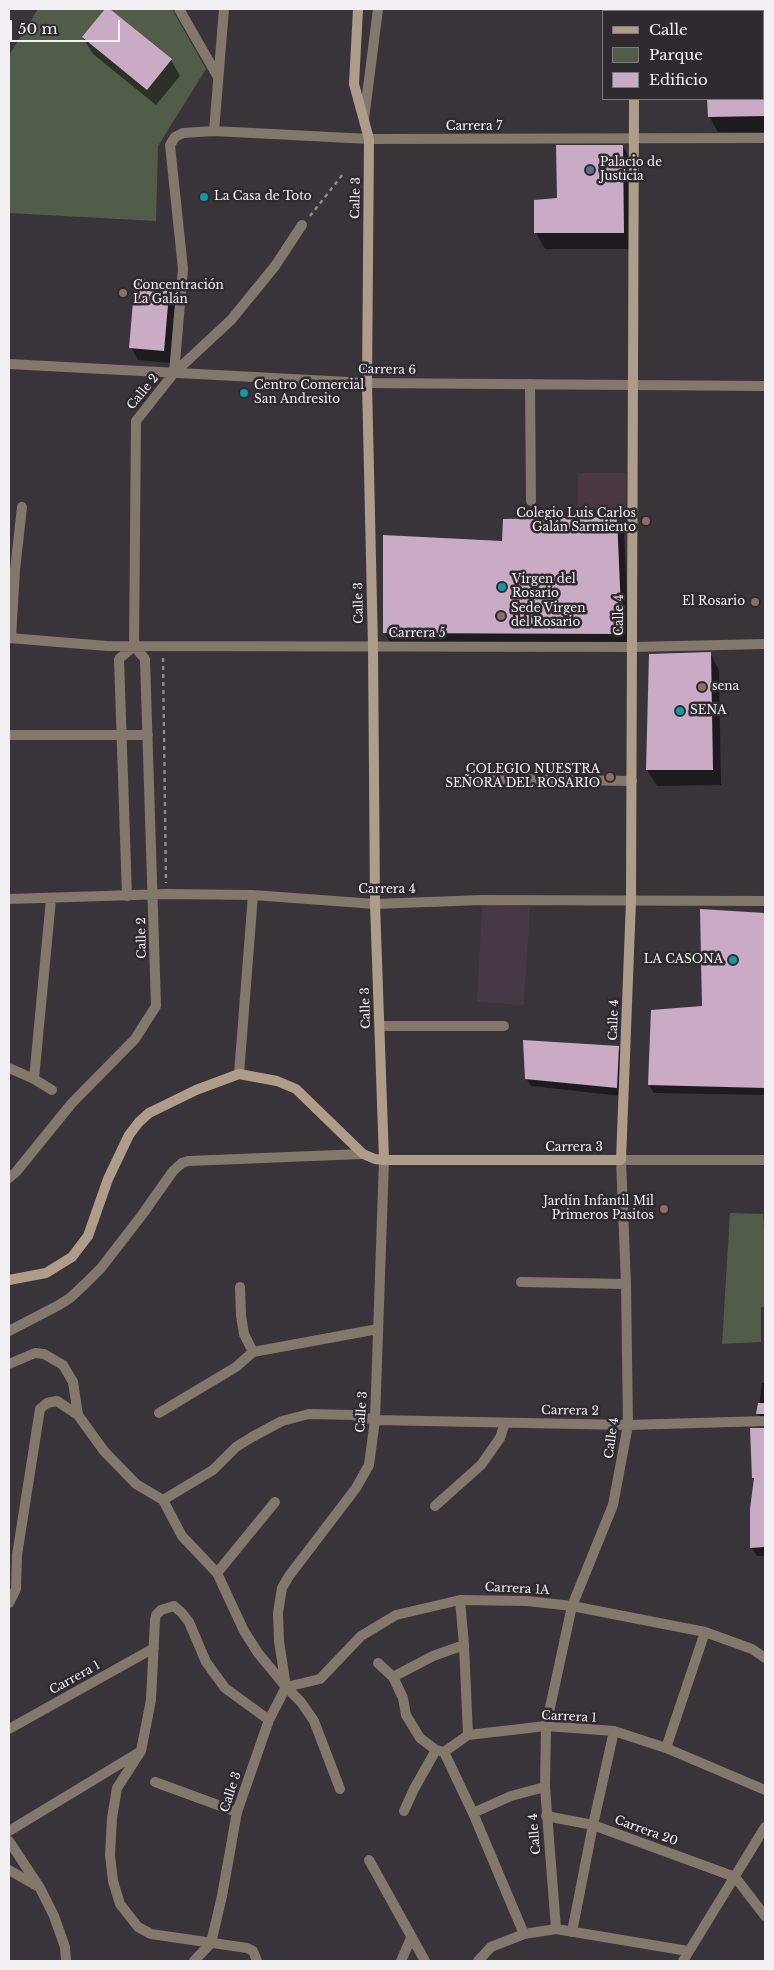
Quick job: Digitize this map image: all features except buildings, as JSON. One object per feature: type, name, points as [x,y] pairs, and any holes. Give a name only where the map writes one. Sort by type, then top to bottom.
[{"type":"main road","name":"Calle 3","points":[[358,9],[354,84],[370,139],[367,383],[373,646],[375,904],[384,1160]]},
{"type":"main road","name":"Calle 4","points":[[621,1160],[631,900],[634,100]]},
{"type":"main road","points":[[9,1280],[46,1273],[72,1257],[88,1236],[98,1213],[108,1179],[129,1135],[149,1113],[196,1090],[239,1074],[277,1081],[296,1089],[363,1154]]},
{"type":"main road","name":"Carrera 3","points":[[363,1154],[384,1160],[621,1160]]},
{"type":"street","points":[[179,9],[218,77]]},
{"type":"street","points":[[214,131],[224,9]]},
{"type":"street","points":[[364,120],[378,9]]},
{"type":"street","name":"Carrera 7","points":[[183,133],[214,131],[370,139],[765,138]]},
{"type":"street","name":"Calle 2","points":[[9,1178],[16,1172],[72,1103],[136,1039],[156,1006],[154,895],[145,659],[134,646],[136,421],[174,374],[183,269],[170,145],[176,137],[183,133]]},
{"type":"street","points":[[174,374],[231,320],[275,266],[302,225]]},
{"type":"street","name":"Carrera 6","points":[[9,364],[367,383],[765,386]]},
{"type":"street","points":[[530,384],[531,501]]},
{"type":"street","points":[[10,638],[22,508]]},
{"type":"street","name":"Carrera 5","points":[[10,638],[107,646],[633,647],[765,644]]},
{"type":"street","points":[[127,896],[119,659],[134,646]]},
{"type":"street","points":[[9,735],[148,735]]},
{"type":"street","points":[[469,778],[632,781]]},
{"type":"street","name":"Carrera 4","points":[[9,899],[166,894],[253,895],[375,904],[482,900],[765,901]]},
{"type":"street","points":[[239,1074],[253,895]]},
{"type":"street","points":[[34,1079],[51,899]]},
{"type":"street","points":[[380,1026],[504,1026]]},
{"type":"street","points":[[9,1068],[34,1079],[52,1090]]},
{"type":"street","points":[[9,1331],[59,1305],[85,1284],[101,1268],[177,1166],[188,1161],[363,1154]]},
{"type":"street","name":"Calle 3","points":[[194,1961],[211,1942],[222,1896],[236,1812],[269,1720],[286,1687],[279,1641],[278,1613],[282,1588],[289,1576],[356,1488],[369,1465],[375,1420],[384,1160]]},
{"type":"street","name":"Carrera 3","points":[[621,1160],[765,1160]]},
{"type":"street","name":"Calle 4","points":[[556,1929],[544,1787],[546,1726],[572,1606],[613,1505],[628,1425],[626,1284],[621,1160]]},
{"type":"street","points":[[521,1282],[626,1284]]},
{"type":"street","points":[[240,1286],[242,1325],[244,1334],[253,1352]]},
{"type":"street","points":[[159,1413],[236,1367],[253,1352],[378,1329]]},
{"type":"street","points":[[9,1364],[35,1353],[44,1354],[63,1365],[73,1382],[78,1415]]},
{"type":"street","points":[[9,1603],[16,1589],[17,1554],[40,1408],[47,1402],[57,1401],[78,1415],[104,1451],[136,1484],[163,1500],[182,1536],[217,1573],[244,1631],[258,1653],[301,1702],[314,1721],[340,1789]]},
{"type":"street","name":"Carrera 2","points":[[163,1500],[213,1470],[236,1447],[282,1421],[308,1414],[353,1415],[375,1420],[628,1425],[765,1421]]},
{"type":"street","points":[[435,1506],[481,1465],[500,1438],[505,1423]]},
{"type":"street","points":[[217,1573],[275,1502]]},
{"type":"street","points":[[460,1600],[468,1735]]},
{"type":"street","name":"Carrera 1A","points":[[286,1687],[320,1679],[361,1636],[396,1615],[460,1600],[527,1601],[572,1606],[705,1632],[752,1649],[765,1658]]},
{"type":"street","points":[[258,1961],[253,1951],[247,1948],[151,1934],[138,1927],[120,1904],[113,1881],[110,1855],[112,1818],[117,1788],[141,1751],[151,1700],[156,1615],[161,1610],[174,1606],[189,1622],[202,1647],[206,1662],[225,1688],[269,1720]]},
{"type":"street","points":[[666,1748],[705,1632]]},
{"type":"street","points":[[392,1678],[433,1656],[464,1645]]},
{"type":"street","name":"Carrera 1","points":[[9,1729],[154,1648]]},
{"type":"street","points":[[378,1663],[392,1678],[403,1698],[406,1716],[420,1738],[440,1751],[472,1813],[524,1934]]},
{"type":"street","name":"Carrera 1","points":[[404,1811],[440,1751],[468,1735],[546,1726],[614,1732],[666,1748],[765,1790]]},
{"type":"street","points":[[572,1932],[614,1732]]},
{"type":"street","points":[[9,1831],[141,1751]]},
{"type":"street","points":[[155,1782],[236,1812]]},
{"type":"street","points":[[472,1813],[511,1796],[544,1787]]},
{"type":"street","name":"Carrera 20","points":[[546,1816],[593,1825],[735,1877]]},
{"type":"street","points":[[683,1961],[765,1827]]},
{"type":"street","points":[[9,1841],[40,1888],[54,1916],[65,1947],[66,1961]]},
{"type":"street","points":[[368,1860],[425,1961]]},
{"type":"street","points":[[9,1870],[40,1888]]},
{"type":"street","points":[[735,1877],[765,1916]]},
{"type":"street","points":[[478,1961],[491,1947],[524,1934],[556,1929],[688,1952]]},
{"type":"street","points":[[401,1961],[411,1938]]},
{"type":"street","points":[[489,1961],[491,1947]]},
{"type":"path","points":[[302,225],[344,174]]},
{"type":"path","points":[[163,645],[166,894]]},
{"type":"shaded area","points":[[578,473],[626,473],[626,509],[578,509]]},
{"type":"shaded area","points":[[482,905],[530,907],[524,1005],[477,1002]]},
{"type":"green space","points":[[38,9],[172,9],[206,69],[158,146],[156,221],[9,213],[9,55]]},
{"type":"green space","points":[[730,1213],[763,1214],[765,1229],[765,1307],[761,1307],[761,1342],[722,1344]]},
{"type":"place","name":"Palacio de Justicia","points":[[590,170]]},
{"type":"place","name":"La Casa de Toto","points":[[204,197]]},
{"type":"place","name":"Concentración La Galán","points":[[123,293]]},
{"type":"place","name":"Centro Comercial San Andresito","points":[[244,393]]},
{"type":"place","name":"Colegio Luis Carlos Galán Sarmiento","points":[[646,521]]},
{"type":"place","name":"Virgen del Rosario","points":[[502,587]]},
{"type":"place","name":"El Rosario","points":[[755,602]]},
{"type":"place","name":"Sede Virgen del Rosario","points":[[501,616]]},
{"type":"place","name":"sena","points":[[702,687]]},
{"type":"place","name":"SENA","points":[[680,711]]},
{"type":"place","name":"COLEGIO NUESTRA SEÑORA DEL ROSARIO","points":[[610,777]]},
{"type":"place","name":"LA CASONA","points":[[733,960]]},
{"type":"place","name":"Jardín Infantil Mil Primeros Pasitos","points":[[664,1209]]}]
